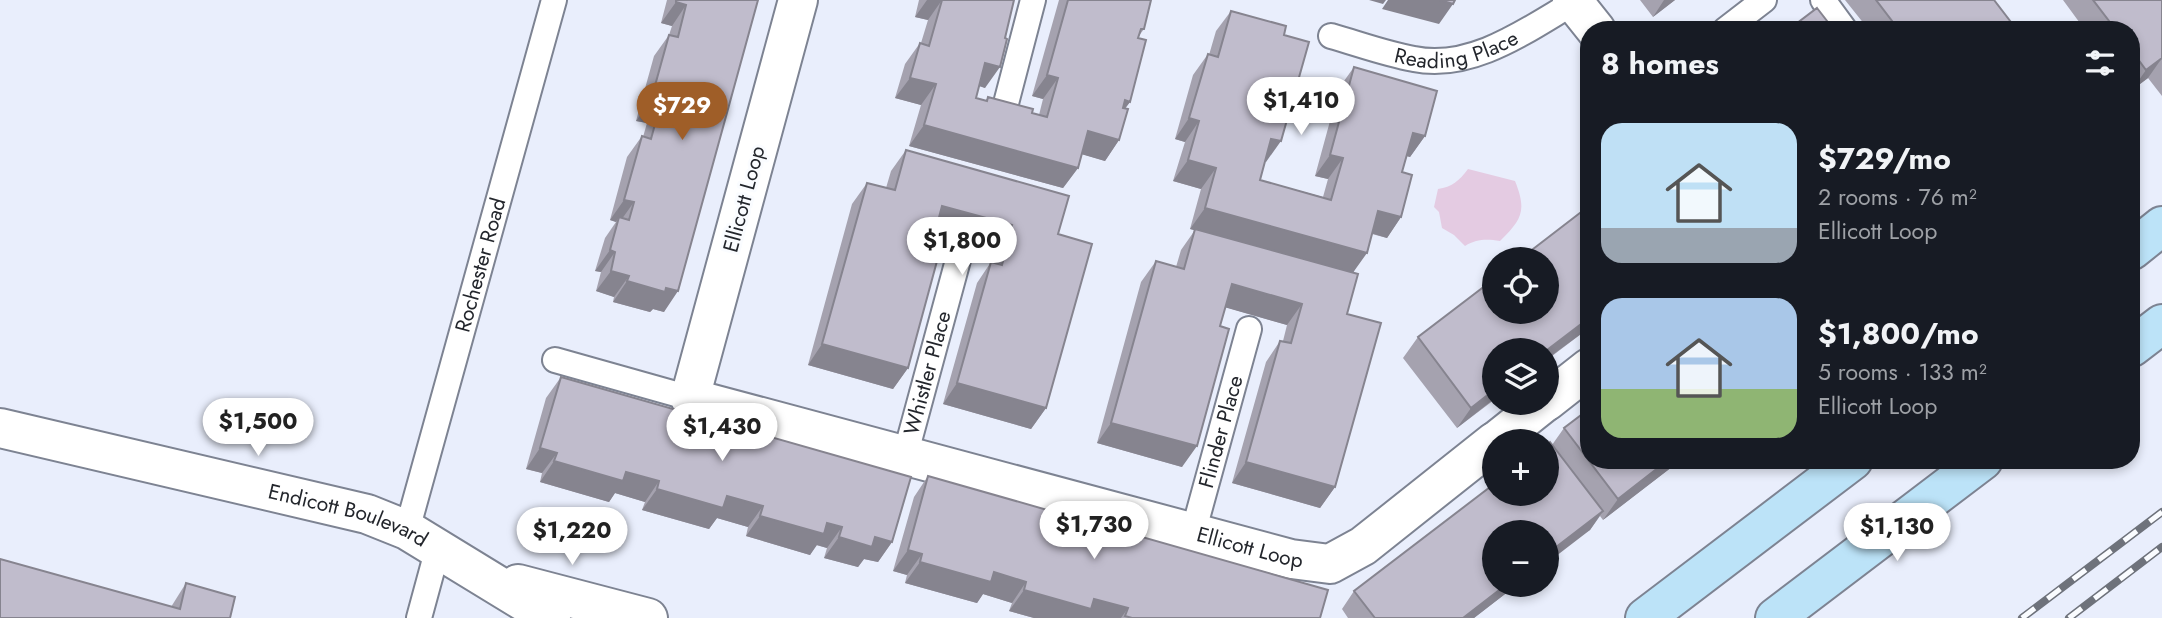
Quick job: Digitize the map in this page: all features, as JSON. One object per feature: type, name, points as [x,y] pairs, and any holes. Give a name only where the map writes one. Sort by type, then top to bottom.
[{"type":"main road","points":[[2140,244],[2162,226]]},
{"type":"main road","points":[[2140,341],[2162,324]]},
{"type":"main road","points":[[1645,618],[1841,469]]},
{"type":"main road","points":[[1775,618],[1971,469]]},
{"type":"street","name":"Ellicott Loop","points":[[798,0],[690,398],[1292,559],[1330,564],[1363,545],[1482,452]]},
{"type":"street","name":"Ellicott Loop","points":[[1559,392],[1580,375]]},
{"type":"street","name":"Ellicott Loop","points":[[1512,429],[1529,415]]},
{"type":"street","name":"Endicott Boulevard","points":[[0,428],[367,514],[422,539],[551,618]]},
{"type":"street","name":"Endicott Boulevard","points":[[481,575],[648,618]]},
{"type":"lane","name":"Rochester Road","points":[[419,618],[422,539],[554,0]]},
{"type":"lane","points":[[1004,111],[1033,0]]},
{"type":"lane","points":[[1737,21],[1764,0]]},
{"type":"lane","points":[[1823,0],[1838,21]]},
{"type":"lane","name":"Reading Place","points":[[1331,36],[1417,60],[1448,61],[1506,42],[1580,11]]},
{"type":"lane","name":"Whistler Place","points":[[905,456],[961,249]]},
{"type":"lane","name":"Flinder Place","points":[[1193,533],[1249,329]]},
{"type":"lane","name":"Ellicott Loop","points":[[555,360],[690,398]]},
{"type":"shaded area","points":[[1468,169],[1515,181],[1521,200],[1520,214],[1513,227],[1500,241],[1482,240],[1465,246],[1442,228],[1439,212],[1434,207],[1438,189],[1455,183]]},
{"type":"building","points":[[676,0],[758,0],[678,291],[666,288],[665,292],[627,281],[629,276],[611,271],[615,252],[610,250],[619,217],[629,220],[634,202],[624,200],[642,136],[651,139],[661,102],[651,100],[669,35],[678,37],[686,5]]},
{"type":"building","points":[[942,0],[1014,0],[1000,67],[985,63],[976,98],[987,101],[988,97],[1033,109],[1032,113],[1047,117],[1058,78],[1047,75],[1068,0],[1151,0],[1144,29],[1141,29],[1138,38],[1146,40],[1130,102],[1125,100],[1123,108],[1128,109],[1119,140],[1088,131],[1078,168],[924,125],[936,84],[910,78],[920,43],[929,46]]},
{"type":"building","points":[[1876,0],[1994,0],[2010,21],[1892,21]]},
{"type":"building","points":[[2093,0],[2162,0],[2162,58],[2146,70],[2140,62],[2140,21],[2109,21]]},
{"type":"building","points":[[1817,8],[1827,21],[1800,21]]},
{"type":"building","points":[[1231,11],[1286,26],[1284,35],[1309,42],[1281,141],[1271,139],[1260,180],[1331,200],[1343,158],[1330,155],[1354,67],[1437,91],[1425,136],[1413,133],[1402,172],[1412,175],[1401,217],[1378,211],[1367,253],[1205,208],[1216,168],[1188,160],[1199,121],[1189,118],[1208,54],[1218,57]]},
{"type":"building","points":[[906,150],[1069,196],[1058,234],[1092,244],[1046,408],[957,383],[991,262],[1002,265],[1012,225],[942,206],[931,248],[940,250],[908,368],[822,344],[867,183],[895,190]]},
{"type":"building","points":[[1580,213],[1580,325],[1559,341],[1559,338],[1482,338],[1482,399],[1471,408],[1418,337],[1482,288],[1482,324],[1559,324],[1559,247],[1536,247]]},
{"type":"building","points":[[1195,229],[1358,274],[1347,314],[1381,323],[1335,487],[1246,462],[1280,341],[1291,343],[1302,304],[1232,284],[1220,326],[1229,329],[1197,446],[1111,423],[1156,261],[1184,269]]},
{"type":"building","points":[[561,377],[911,477],[892,542],[875,537],[872,547],[839,537],[842,527],[827,523],[824,534],[760,516],[763,506],[727,496],[723,508],[657,489],[659,481],[626,472],[623,481],[554,461],[557,453],[540,448]]},
{"type":"building","points":[[1580,416],[1580,449],[1564,428]]},
{"type":"building","points":[[1559,454],[1603,511],[1559,545],[1559,520],[1482,520],[1482,597],[1490,597],[1463,618],[1375,618],[1354,591],[1482,493],[1482,506],[1559,506]]},
{"type":"building","points":[[1595,469],[1656,469],[1618,499]]},
{"type":"building","points":[[928,476],[1328,590],[1320,618],[1132,618],[1125,616],[1128,608],[1094,599],[1091,609],[1024,590],[1026,582],[994,572],[991,582],[920,562],[922,554],[908,550]]},
{"type":"building","points":[[0,559],[180,609],[186,583],[235,597],[230,618],[0,618]]},
{"type":"railway","points":[[2022,618],[2162,512]]},
{"type":"railway","points":[[2069,618],[2162,547]]}]
